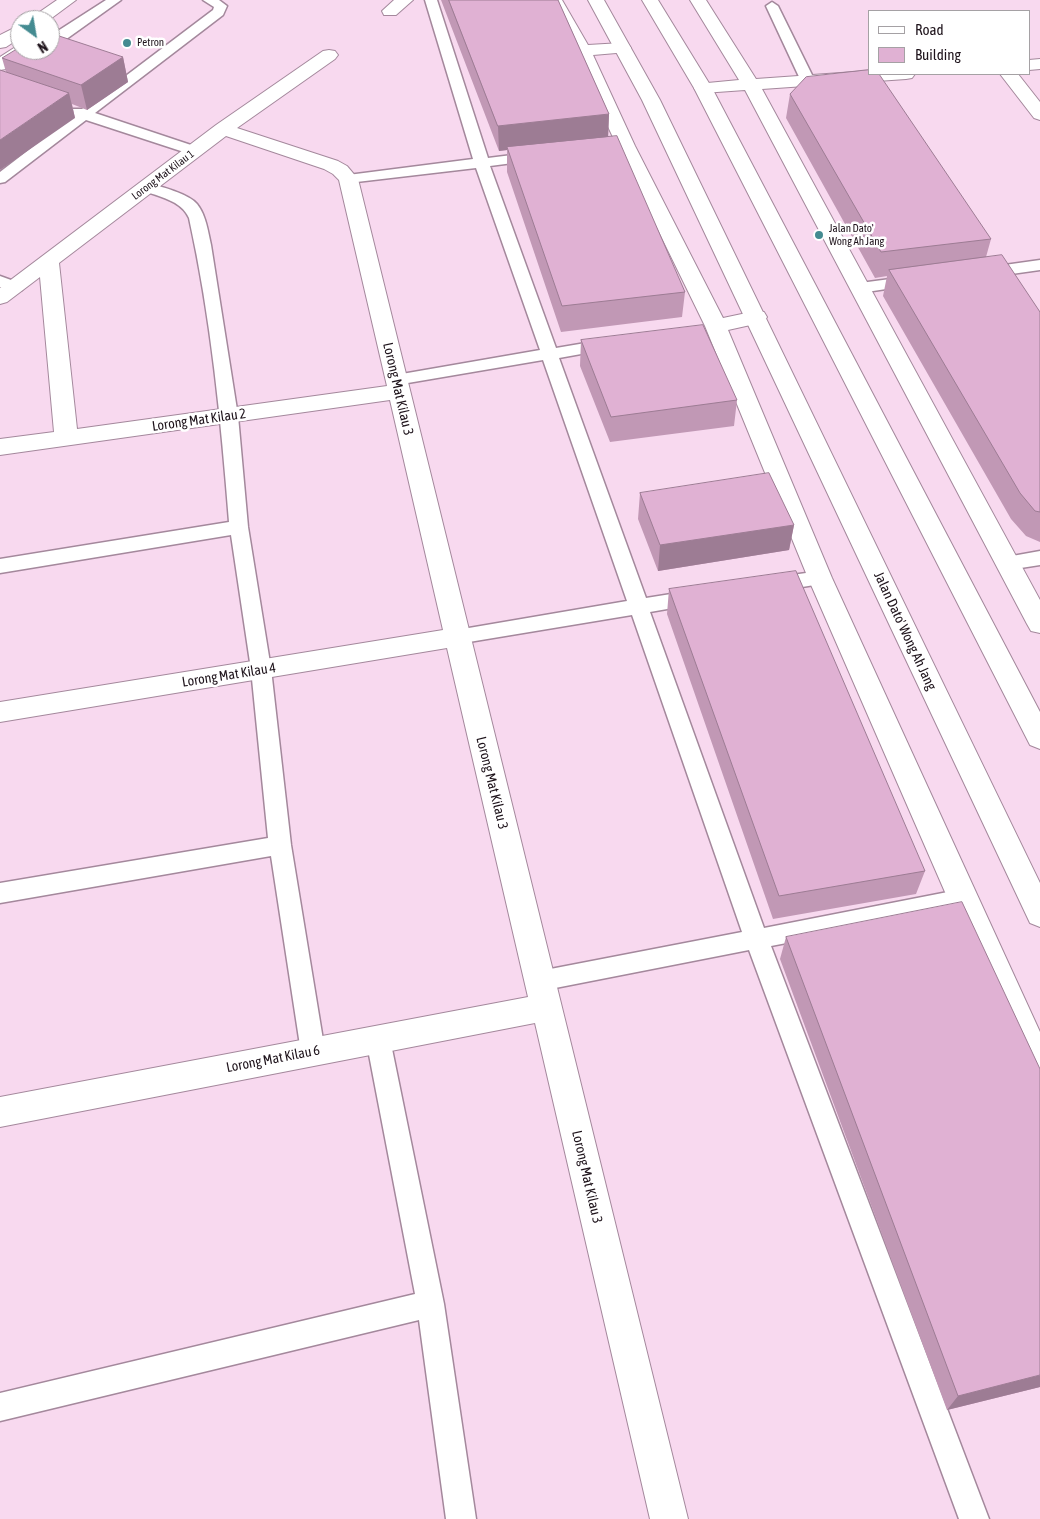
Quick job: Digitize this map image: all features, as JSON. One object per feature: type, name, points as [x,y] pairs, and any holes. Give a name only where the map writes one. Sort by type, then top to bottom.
[{"type":"main road","points":[[52,10],[68,0]]},
{"type":"main road","points":[[390,11],[405,0]]},
{"type":"main road","points":[[554,0],[582,51],[616,147],[706,328],[1040,1066]]},
{"type":"main road","name":"Jalan Dato' Wong Ah Jang","points":[[596,0],[650,100],[756,317],[1040,914]]},
{"type":"main road","points":[[650,0],[703,88],[1040,738]]},
{"type":"main road","points":[[698,0],[751,85],[1040,624]]},
{"type":"main road","points":[[582,51],[622,48]]},
{"type":"main road","name":"Lorong Mat Kilau 1","points":[[0,298],[8,284],[49,261],[223,129],[329,55]]},
{"type":"main road","points":[[703,88],[887,75]]},
{"type":"main road","points":[[1010,75],[1040,114]]},
{"type":"main road","points":[[223,129],[331,165],[340,170],[348,179]]},
{"type":"main road","name":"Lorong Mat Kilau 3","points":[[348,179],[669,1519]]},
{"type":"main road","points":[[49,261],[66,438]]},
{"type":"main road","points":[[706,328],[756,317]]},
{"type":"main road","name":"Lorong Mat Kilau 2","points":[[0,447],[229,416],[397,386]]},
{"type":"main road","name":"Lorong Mat Kilau 4","points":[[0,712],[457,637]]},
{"type":"main road","name":"Lorong Mat Kilau 6","points":[[0,1112],[378,1039],[543,994]]},
{"type":"lane","points":[[60,37],[115,0]]},
{"type":"lane","points":[[0,179],[218,12],[221,6],[209,0]]},
{"type":"lane","points":[[431,0],[482,163],[640,605],[756,938],[974,1519]]},
{"type":"lane","points":[[772,6],[808,81]]},
{"type":"lane","points":[[868,76],[878,93]]},
{"type":"lane","points":[[60,106],[195,150]]},
{"type":"lane","points":[[348,179],[549,155]]},
{"type":"lane","points":[[147,187],[177,198],[191,206],[197,218],[212,296],[229,416],[239,527],[261,669],[280,845],[313,1052]]},
{"type":"lane","points":[[988,254],[1009,286]]},
{"type":"lane","points":[[969,274],[1040,265]]},
{"type":"lane","points":[[860,288],[929,279]]},
{"type":"lane","points":[[397,386],[550,354],[628,341]]},
{"type":"lane","points":[[0,566],[239,527]]},
{"type":"lane","points":[[1008,563],[1040,558]]},
{"type":"lane","points":[[754,588],[820,578]]},
{"type":"lane","points":[[457,637],[640,605],[716,594]]},
{"type":"lane","points":[[0,893],[280,845]]},
{"type":"lane","points":[[543,994],[756,938],[963,899]]},
{"type":"lane","points":[[378,1039],[430,1304],[461,1519]]},
{"type":"lane","points":[[0,1407],[430,1304]]},
{"type":"building","points":[[449,0],[558,0],[609,114],[498,126]]},
{"type":"building","points":[[60,36],[123,57],[81,85],[2,58],[10,53],[10,60],[60,60]]},
{"type":"building","points":[[0,70],[69,93],[0,140]]},
{"type":"building","points":[[868,70],[868,75],[880,75],[991,239],[881,252],[790,94],[806,77]]},
{"type":"building","points":[[617,136],[685,292],[562,306],[507,147]]},
{"type":"building","points":[[1002,255],[1040,312],[1040,512],[1035,511],[1020,493],[889,270]]},
{"type":"building","points":[[703,325],[737,400],[611,417],[581,340]]},
{"type":"building","points":[[769,473],[794,525],[660,545],[640,493]]},
{"type":"building","points":[[796,571],[925,871],[779,896],[669,589]]},
{"type":"building","points":[[962,902],[1040,1069],[1040,1375],[958,1396],[786,937]]},
{"type":"place","name":"Petron","points":[[127,43]]},
{"type":"place","name":"Jalan Dato' Wong Ah Jang","points":[[819,235]]}]
